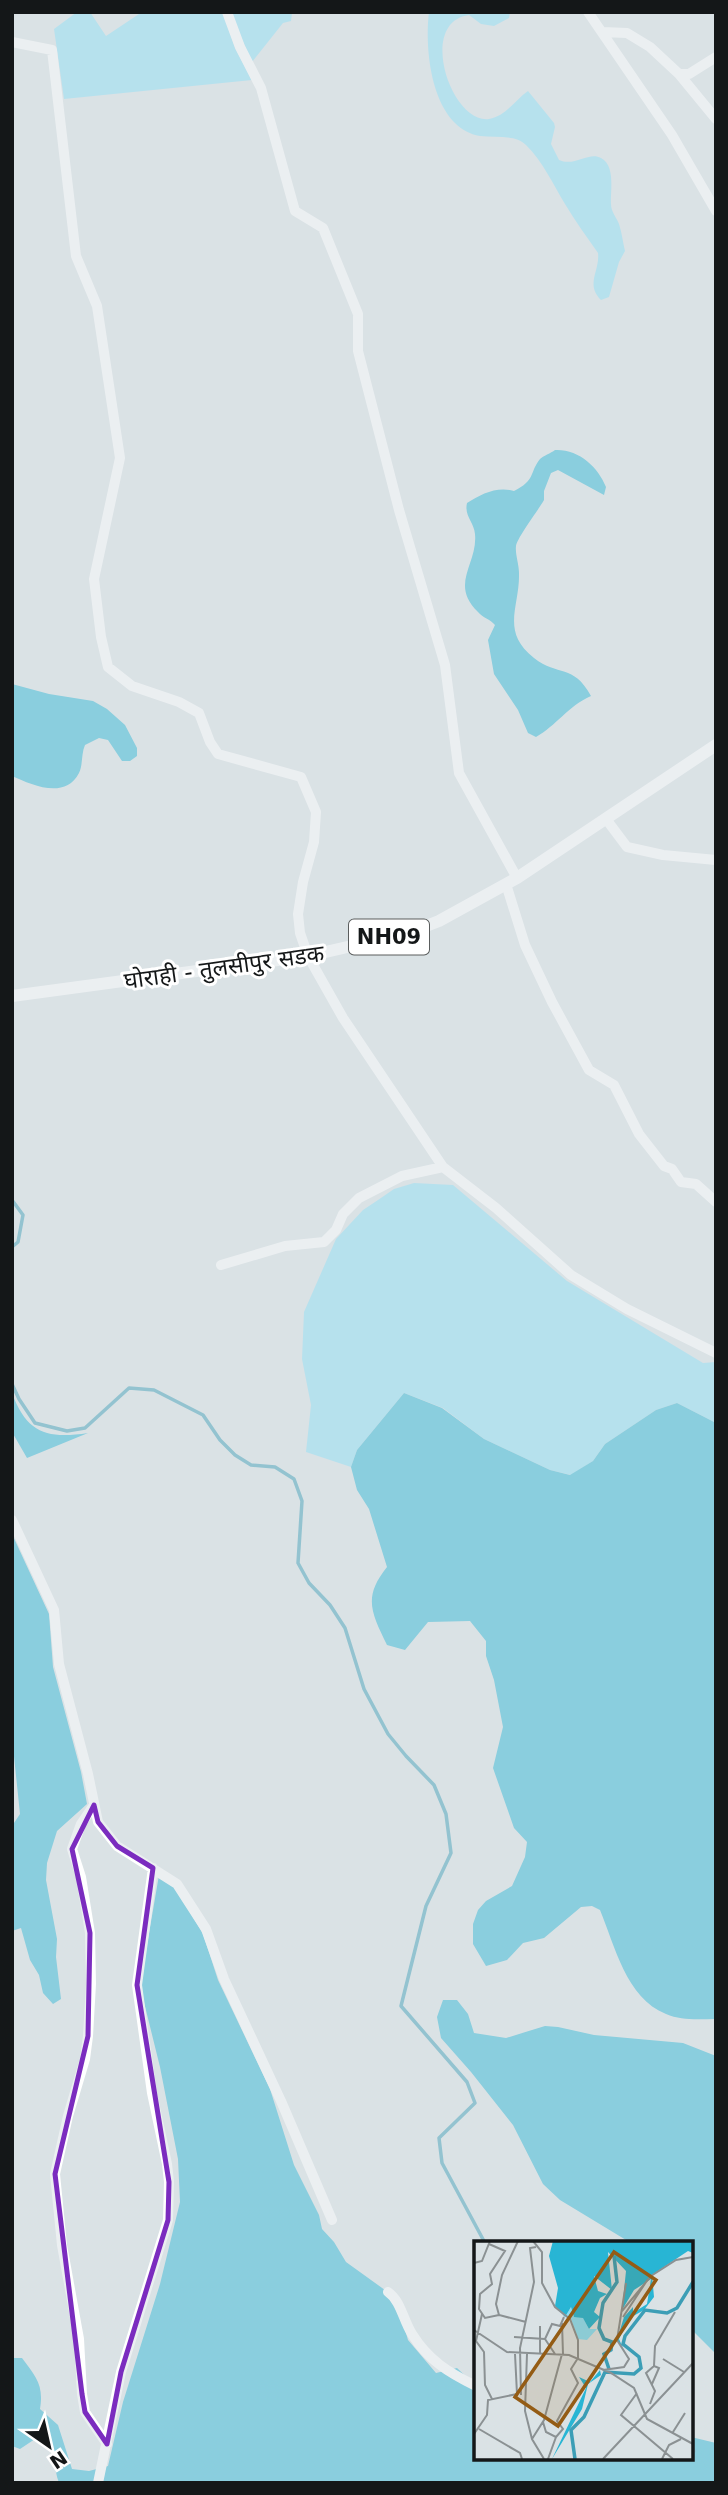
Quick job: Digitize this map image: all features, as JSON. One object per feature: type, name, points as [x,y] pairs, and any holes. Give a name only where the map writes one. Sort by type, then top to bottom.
[{"type":"main road","name":"घोराही - तुलसीपुर सडक","points":[[12,996],[308,956],[421,928],[512,881],[716,745]]},
{"type":"street","points":[[227,12],[240,47],[261,88],[295,211],[323,228],[358,314],[358,351],[399,510],[445,665],[459,773],[512,881],[525,945],[589,1070],[614,1085],[639,1134],[664,1166],[672,1169],[681,1182],[696,1184],[716,1202]]},
{"type":"street","points":[[587,12],[672,135],[716,211]]},
{"type":"street","points":[[602,32],[627,33],[650,47],[679,74],[716,119]]},
{"type":"street","points":[[12,42],[52,50],[76,256],[97,306],[113,410],[120,458],[94,579],[101,638],[108,667],[132,686],[179,702],[199,713],[210,742],[218,754],[301,777],[316,813],[314,842],[303,881],[299,914],[300,933],[308,956],[343,1018],[443,1167],[496,1208],[571,1275],[627,1309],[716,1353]]},
{"type":"street","points":[[679,74],[688,74],[716,57]]},
{"type":"street","points":[[606,819],[627,847],[663,855],[716,860]]},
{"type":"street","points":[[221,1265],[285,1246],[324,1242],[332,1236],[343,1214],[359,1198],[402,1176],[443,1167]]},
{"type":"street","points":[[12,1520],[54,1610],[59,1664],[97,1822],[117,1846],[177,1884],[206,1929],[224,1979],[281,2101],[332,2220]]},
{"type":"street","points":[[94,1805],[81,1824],[72,1849],[83,1888],[90,1933],[88,2036],[55,2174],[61,2234],[79,2339],[85,2412],[107,2444]]},
{"type":"street","points":[[98,2483],[121,2372],[168,2220],[167,2164],[152,2093],[137,1985],[153,1868]]},
{"type":"street","points":[[388,2292],[396,2298],[412,2334],[431,2360],[474,2385]]},
{"type":"highlighted area","points":[[94,1805],[98,1822],[117,1846],[153,1868],[137,1985],[169,2182],[168,2220],[121,2372],[107,2444],[85,2412],[55,2174],[88,2036],[90,1933],[72,1849]]},
{"type":"shaded area","points":[[77,12],[90,12],[106,36],[142,12],[223,12],[235,48],[252,80],[64,99],[54,29]]},
{"type":"shaded area","points":[[230,12],[292,13],[291,21],[283,23],[252,62]]},
{"type":"shaded area","points":[[429,12],[510,12],[509,18],[494,26],[481,24],[469,15],[453,22],[445,35],[442,52],[445,72],[452,90],[463,106],[475,116],[489,119],[505,111],[528,91],[554,123],[551,144],[559,160],[571,162],[596,156],[606,162],[611,180],[611,207],[619,224],[625,251],[609,297],[601,300],[594,288],[598,253],[526,145],[516,139],[480,136],[464,130],[451,119],[441,104],[430,66]]},
{"type":"shaded area","points":[[555,450],[564,450],[580,456],[593,466],[606,487],[604,495],[558,470],[551,473],[544,491],[544,500],[517,542],[519,585],[514,618],[517,638],[534,658],[578,679],[591,696],[536,737],[528,733],[518,710],[494,674],[488,640],[495,625],[478,612],[466,592],[465,583],[473,555],[475,534],[466,508],[467,503],[484,494],[501,489],[514,491],[521,487],[529,480],[540,459]]},
{"type":"shaded area","points":[[12,684],[49,694],[93,701],[107,709],[125,725],[137,748],[137,756],[130,761],[122,761],[108,740],[99,738],[85,745],[79,773],[65,786],[48,788],[12,776]]},
{"type":"shaded area","points":[[414,1183],[453,1185],[567,1281],[703,1363],[716,1362],[716,1423],[677,1403],[656,1410],[605,1444],[593,1461],[571,1475],[550,1470],[484,1439],[443,1408],[404,1393],[357,1450],[351,1467],[306,1452],[311,1405],[302,1359],[304,1312],[336,1239],[363,1210],[394,1189]]},
{"type":"shaded area","points":[[12,1393],[25,1417],[41,1431],[61,1435],[88,1433],[27,1458],[12,1432]]},
{"type":"shaded area","points":[[404,1393],[442,1408],[484,1439],[550,1470],[570,1475],[593,1461],[605,1444],[656,1410],[677,1403],[716,1423],[716,2019],[678,2018],[652,2006],[641,1996],[631,1984],[617,1955],[600,1910],[592,1906],[581,1907],[544,1938],[523,1943],[507,1960],[486,1966],[473,1944],[473,1924],[478,1910],[486,1901],[512,1886],[525,1857],[527,1842],[514,1828],[493,1768],[503,1727],[494,1680],[486,1656],[486,1641],[470,1621],[428,1622],[405,1650],[387,1645],[374,1614],[372,1596],[387,1567],[369,1509],[357,1490],[351,1467],[357,1450]]},
{"type":"shaded area","points":[[12,1534],[49,1614],[53,1667],[87,1804],[57,1831],[47,1863],[46,1880],[57,1939],[56,1957],[61,1999],[53,2004],[43,1993],[21,1928],[12,1931],[12,1826],[20,1814],[12,1737]]},
{"type":"shaded area","points":[[159,1875],[175,1887],[203,1934],[218,1980],[270,2089],[294,2165],[319,2215],[322,2229],[346,2262],[396,2298],[408,2340],[436,2373],[457,2368],[474,2384],[474,2460],[693,2460],[693,2437],[716,2443],[716,2483],[59,2483],[48,2437],[41,2435],[20,2449],[12,2446],[12,2358],[22,2358],[38,2382],[41,2394],[40,2409],[58,2425],[72,2469],[89,2471],[108,2466],[123,2402],[160,2284],[180,2202],[178,2159],[160,2067],[140,1986]]},
{"type":"shaded area","points":[[443,2000],[457,2000],[468,2014],[474,2033],[506,2038],[545,2026],[558,2027],[594,2035],[683,2043],[716,2056],[716,2354],[693,2331],[693,2241],[628,2241],[560,2200],[543,2184],[513,2125],[441,2038],[437,2017]]},
{"type":"waterway","points":[[12,1200],[23,1215],[18,1242],[12,1247]]},
{"type":"waterway","points":[[12,1384],[35,1423],[67,1431],[85,1428],[129,1388],[154,1390],[203,1415],[220,1440],[235,1455],[251,1465],[275,1467],[294,1479],[302,1501],[298,1563],[309,1583],[330,1605],[345,1628],[364,1689],[388,1734],[434,1785],[446,1814],[451,1853],[426,1906],[401,2006],[467,2082],[475,2103],[439,2138],[442,2163],[484,2241]]}]
